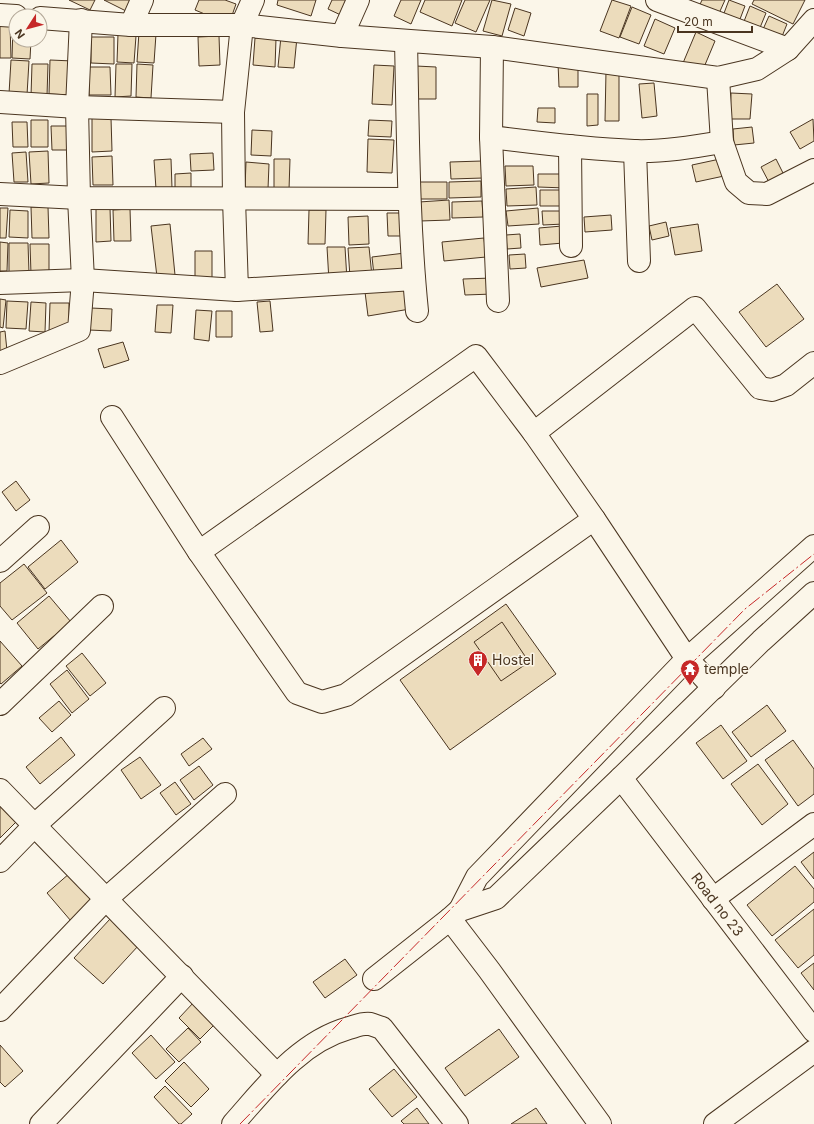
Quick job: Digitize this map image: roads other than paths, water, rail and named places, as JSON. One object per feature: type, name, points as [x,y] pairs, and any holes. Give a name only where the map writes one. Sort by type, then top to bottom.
[{"type":"street","points":[[131,25],[142,0]]},
{"type":"street","points":[[237,290],[233,112],[242,25],[253,0]]},
{"type":"street","points":[[342,36],[358,0]]},
{"type":"street","points":[[657,0],[788,49]]},
{"type":"street","points":[[48,18],[131,25],[242,25],[342,36],[492,47],[718,78],[757,69],[788,49],[814,20]]},
{"type":"street","points":[[0,363],[79,330],[83,280],[77,107],[81,20]]},
{"type":"street","points":[[406,41],[409,199],[417,312]]},
{"type":"street","points":[[492,47],[491,138],[498,301]]},
{"type":"street","points":[[718,78],[722,142],[736,182],[749,193],[767,194],[814,170]]},
{"type":"street","points":[[0,102],[77,107],[233,112]]},
{"type":"street","points":[[491,138],[635,151],[676,149],[722,142]]},
{"type":"street","points":[[570,146],[571,246]]},
{"type":"street","points":[[635,151],[639,261]]},
{"type":"street","points":[[0,194],[79,198],[409,199]]},
{"type":"street","points":[[0,283],[83,280],[237,290],[414,279]]},
{"type":"street","points":[[534,434],[695,308],[760,388],[772,390],[786,385],[814,364]]},
{"type":"street","points":[[199,552],[476,356],[534,434],[594,519],[687,659],[714,688]]},
{"type":"street","points":[[112,417],[199,552],[297,693],[322,702],[346,695],[594,519]]},
{"type":"street","points":[[0,561],[38,527]]},
{"type":"street","points":[[455,914],[477,877],[687,659],[814,546]]},
{"type":"street","points":[[374,979],[455,914],[496,898],[761,641],[814,593]]},
{"type":"street","points":[[0,704],[102,606]]},
{"type":"street","points":[[0,861],[35,825],[164,708]]},
{"type":"street","name":"Road no 23","points":[[621,778],[814,1030]]},
{"type":"street","points":[[0,790],[277,1075]]},
{"type":"street","points":[[0,1010],[106,899],[225,794]]},
{"type":"street","points":[[713,899],[814,824]]},
{"type":"street","points":[[455,914],[489,970],[600,1124]]},
{"type":"street","points":[[41,1124],[182,976]]},
{"type":"street","points":[[233,1124],[277,1075],[316,1042],[338,1031],[370,1024],[382,1028],[457,1124]]},
{"type":"street","points":[[715,1124],[814,1051]]},
{"type":"place","name":"Hostel","points":[[478,677]]},
{"type":"place","name":"temple","points":[[690,686]]}]
